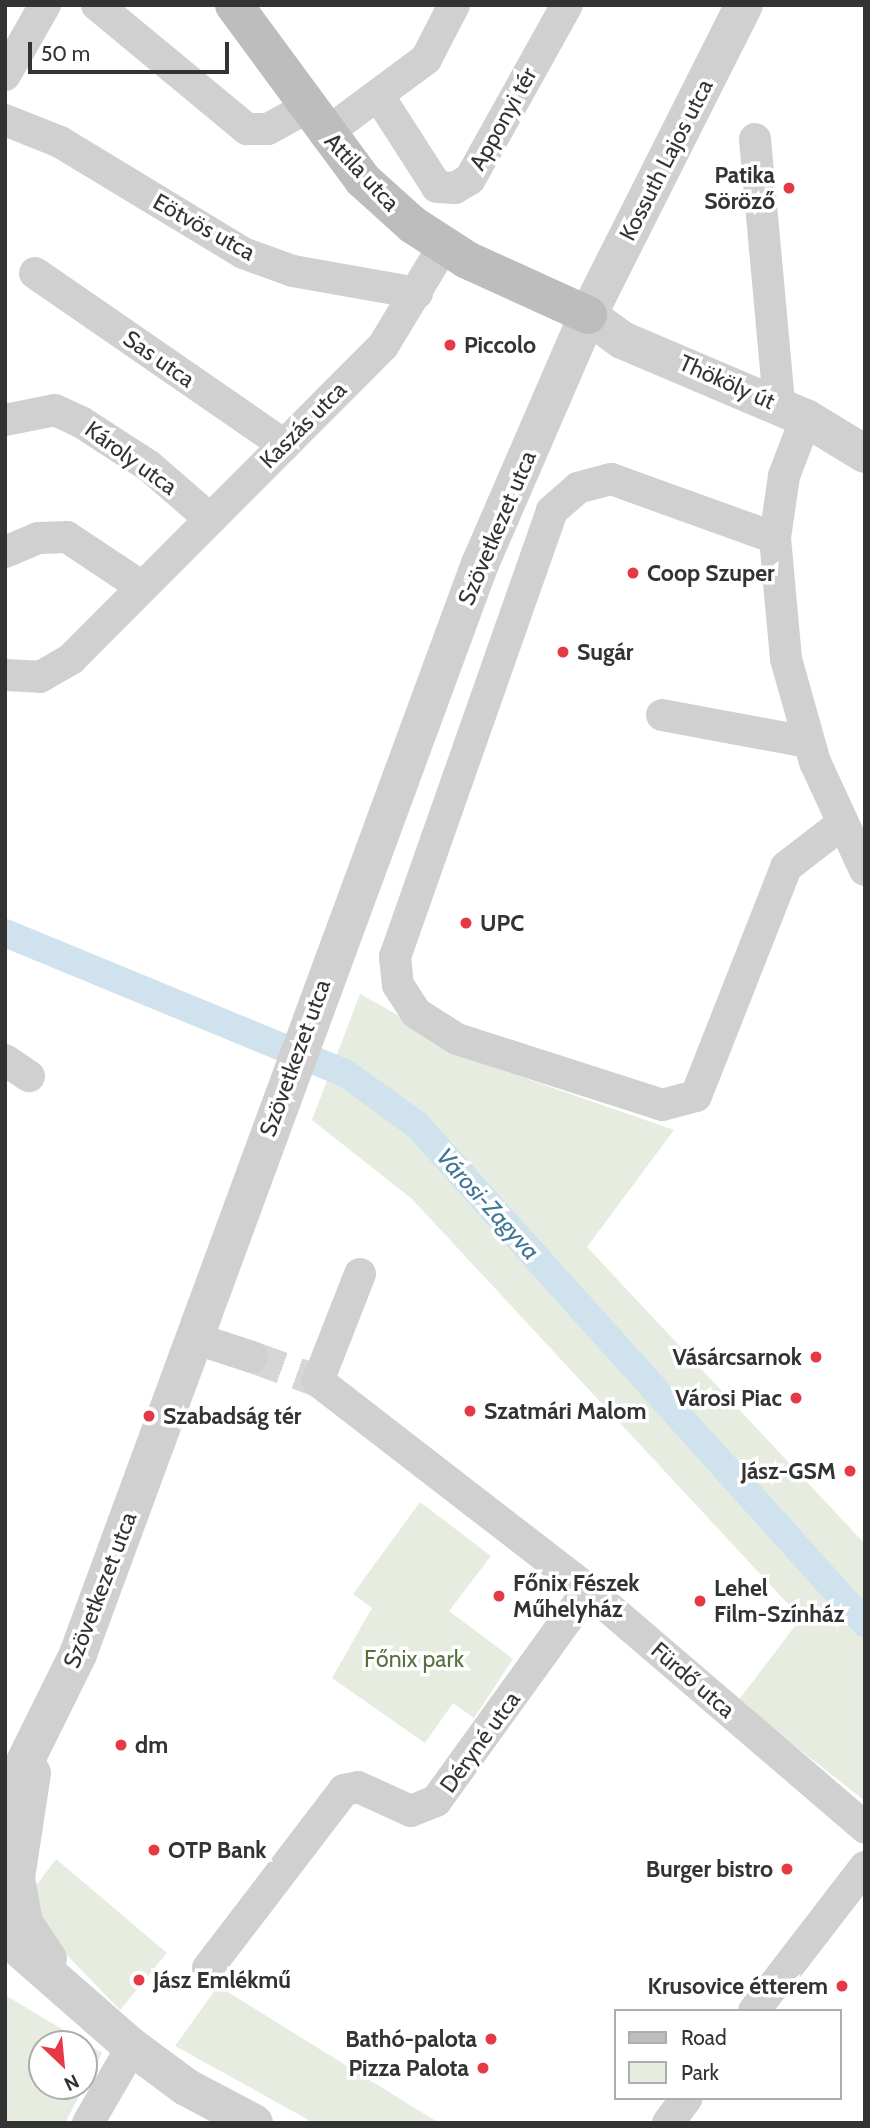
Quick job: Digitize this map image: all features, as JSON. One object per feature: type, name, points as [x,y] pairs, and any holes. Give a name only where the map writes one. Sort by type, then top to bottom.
[{"type":"main road","name":"Attila utca","points":[[234,5],[316,121],[363,180],[443,247],[531,290],[588,314]]},
{"type":"street","points":[[5,75],[45,5]]},
{"type":"street","points":[[97,5],[247,129],[268,129],[316,121],[377,95],[426,59],[454,5]]},
{"type":"street","name":"Apponyi tér","points":[[377,95],[399,119],[437,187],[455,188],[470,179],[567,5]]},
{"type":"street","name":"Kossuth Lajos utca","points":[[588,314],[744,5]]},
{"type":"street","name":"Eötvös utca","points":[[5,120],[60,142],[243,253],[293,271],[417,293]]},
{"type":"street","points":[[755,139],[792,411],[775,538],[786,659],[808,742],[865,870]]},
{"type":"street","name":"Kaszás utca","points":[[5,675],[40,677],[71,659],[383,346],[443,247]]},
{"type":"street","name":"Sas utca","points":[[35,273],[284,445]]},
{"type":"street","name":"Thököly út","points":[[588,314],[622,340],[792,411],[865,454]]},
{"type":"street","name":"Szövetkezet utca","points":[[5,1802],[38,1744],[194,1338],[315,1004],[480,564],[588,314]]},
{"type":"street","name":"Károly utca","points":[[5,420],[55,410],[81,422],[149,466],[210,519]]},
{"type":"street","name":"Szövetkezet utca","points":[[775,538],[611,479],[578,488],[552,512],[395,957],[398,985],[416,1013],[457,1039],[662,1105],[696,1096],[786,867],[843,823]]},
{"type":"street","points":[[5,552],[38,538],[67,537],[142,587]]},
{"type":"street","points":[[662,715],[808,742]]},
{"type":"street","name":"Fürdő utca","points":[[360,1274],[318,1381],[588,1590],[865,1827]]},
{"type":"street","points":[[194,1338],[252,1357]]},
{"type":"street","name":"Déryné utca","points":[[208,1968],[344,1790],[358,1787],[411,1811],[436,1801],[588,1590]]},
{"type":"street","points":[[5,1774],[38,1744]]},
{"type":"street","points":[[38,1744],[16,1878],[24,1923],[68,1990]]},
{"type":"street","points":[[756,2009],[865,1867]]},
{"type":"street","points":[[5,1936],[132,2047],[186,2087],[254,2123]]},
{"type":"street","points":[[5,1963],[68,1990]]},
{"type":"street","points":[[88,2123],[132,2047]]},
{"type":"street","points":[[668,2123],[685,2100]]},
{"type":"green space","points":[[360,994],[487,1065],[674,1130],[587,1247],[865,1544],[865,1801],[738,1701],[801,1618],[412,1199],[312,1120]]},
{"type":"green space","name":"Főnix park","points":[[420,1502],[491,1556],[449,1611],[513,1659],[474,1718],[453,1703],[425,1743],[332,1678],[372,1608],[353,1594]]},
{"type":"green space","points":[[56,1859],[167,1953],[120,2010],[58,1946],[41,1915],[35,1887]]},
{"type":"green space","points":[[218,1986],[439,2123],[314,2123],[175,2046]]},
{"type":"green space","points":[[5,1995],[64,2030],[28,2030],[28,2100],[77,2100],[65,2123],[5,2123]]},
{"type":"waterway","name":"Városi-Zagyva","points":[[5,933],[345,1073],[417,1125],[865,1623]]},
{"type":"tunnel","points":[[252,1357],[318,1381]]},
{"type":"place","name":"Patika Söröző","points":[[789,188]]},
{"type":"place","name":"Piccolo","points":[[450,345]]},
{"type":"place","name":"Coop Szuper","points":[[633,573]]},
{"type":"place","name":"Sugár","points":[[563,652]]},
{"type":"place","name":"UPC","points":[[466,923]]},
{"type":"place","name":"Vásárcsarnok","points":[[816,1357]]},
{"type":"place","name":"Városi Piac","points":[[796,1398]]},
{"type":"place","name":"Szatmári Malom","points":[[470,1411]]},
{"type":"place","name":"Szabadság tér","points":[[149,1416]]},
{"type":"place","name":"Jász-GSM","points":[[850,1471]]},
{"type":"place","name":"Főnix Fészek Műhelyház","points":[[499,1596]]},
{"type":"place","name":"Lehel Film-Színház","points":[[700,1601]]},
{"type":"place","name":"dm","points":[[121,1745]]},
{"type":"place","name":"OTP Bank","points":[[154,1850]]},
{"type":"place","name":"Burger bistro","points":[[787,1869]]},
{"type":"place","name":"Jász Emlékmű","points":[[139,1980]]},
{"type":"place","name":"Krusovice étterem","points":[[842,1986]]},
{"type":"place","name":"Bathó-palota","points":[[491,2039]]},
{"type":"place","name":"Pizza Palota","points":[[483,2068]]}]
